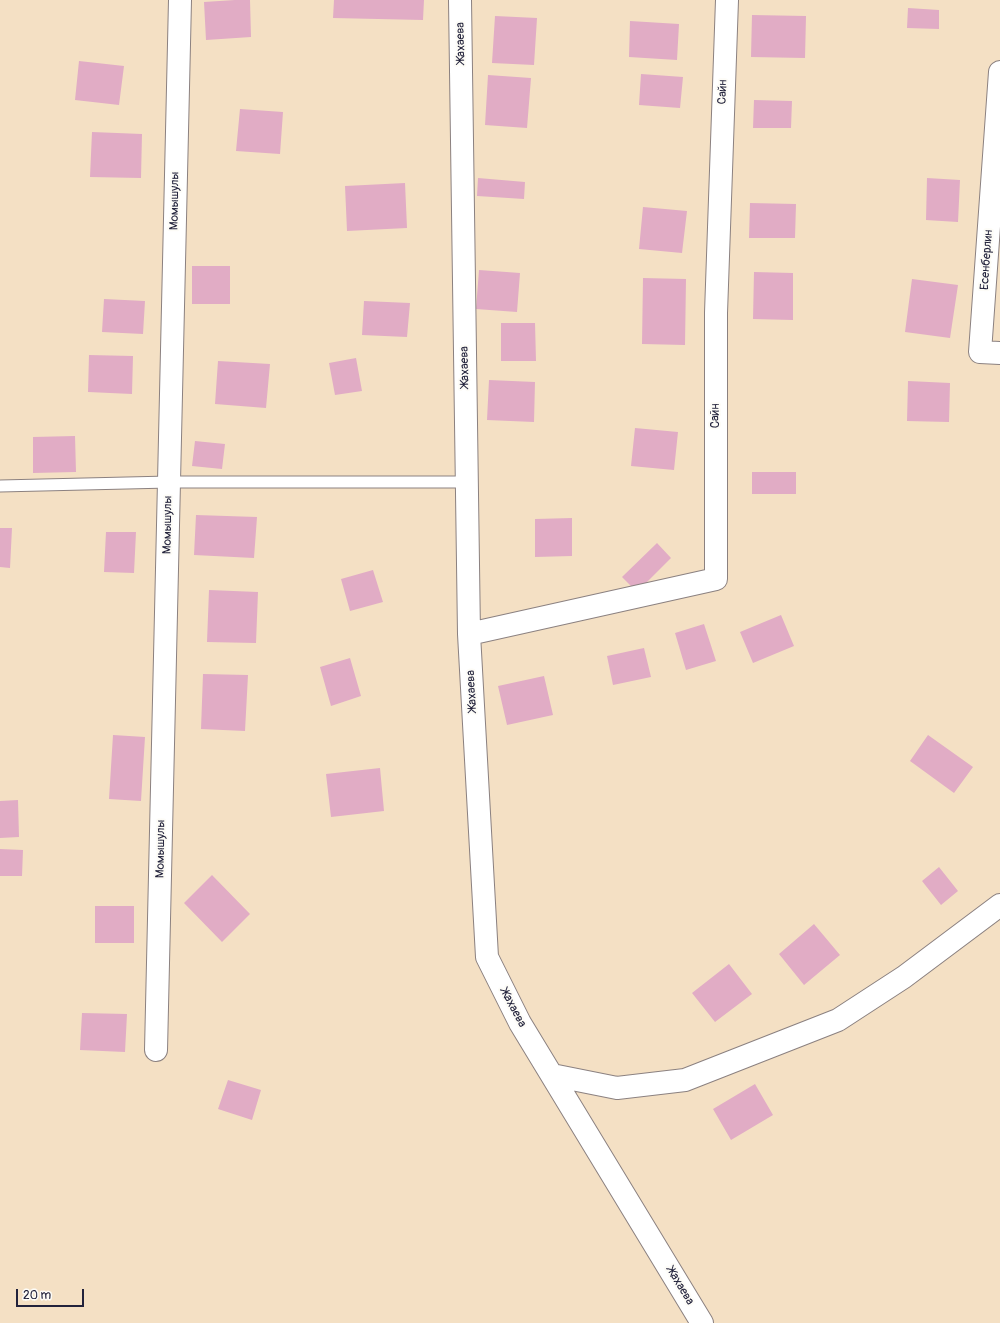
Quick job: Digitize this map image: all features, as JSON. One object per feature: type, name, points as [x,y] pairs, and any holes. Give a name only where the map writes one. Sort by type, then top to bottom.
[{"type":"street","name":"Момышулы","points":[[156,1050],[180,0]]},
{"type":"street","name":"Жахаева","points":[[460,0],[469,634],[487,957],[520,1023],[702,1323]]},
{"type":"street","name":"Сайн","points":[[469,634],[716,579],[716,313],[726,0]]},
{"type":"street","name":"Есенберлин","points":[[990,352],[1000,72]]},
{"type":"street","points":[[552,1075],[617,1088],[685,1080],[838,1020],[904,977],[1000,905]]},
{"type":"lane","points":[[0,486],[169,482],[467,482]]},
{"type":"building","points":[[250,0],[251,37],[206,40],[204,2]]},
{"type":"building","points":[[334,0],[424,0],[423,20],[333,18]]},
{"type":"building","points":[[908,8],[939,10],[939,29],[907,28]]},
{"type":"building","points":[[752,15],[806,16],[805,58],[751,57]]},
{"type":"building","points":[[495,16],[537,18],[534,65],[492,63]]},
{"type":"building","points":[[630,21],[679,24],[677,60],[629,57]]},
{"type":"building","points":[[79,61],[124,66],[119,105],[75,100]]},
{"type":"building","points":[[641,74],[683,77],[680,108],[639,105]]},
{"type":"building","points":[[488,75],[531,78],[527,128],[485,125]]},
{"type":"building","points":[[754,100],[792,101],[791,128],[753,128]]},
{"type":"building","points":[[240,109],[283,112],[280,154],[236,151]]},
{"type":"building","points":[[92,132],[142,134],[141,178],[90,177]]},
{"type":"building","points":[[478,178],[525,182],[524,199],[477,196]]},
{"type":"building","points":[[927,178],[960,180],[958,222],[926,220]]},
{"type":"building","points":[[405,183],[407,228],[347,231],[345,186]]},
{"type":"building","points":[[750,203],[796,204],[795,238],[749,238]]},
{"type":"building","points":[[643,207],[687,211],[682,253],[639,249]]},
{"type":"building","points":[[192,266],[230,266],[230,304],[192,304]]},
{"type":"building","points":[[479,270],[520,273],[517,312],[476,309]]},
{"type":"building","points":[[754,272],[793,273],[793,320],[753,319]]},
{"type":"building","points":[[643,278],[686,279],[685,345],[642,344]]},
{"type":"building","points":[[912,279],[958,285],[950,338],[905,332]]},
{"type":"building","points":[[104,299],[145,301],[143,334],[102,332]]},
{"type":"building","points":[[364,301],[410,303],[407,337],[362,335]]},
{"type":"building","points":[[501,323],[535,323],[536,361],[501,361]]},
{"type":"building","points":[[89,355],[133,356],[132,394],[88,392]]},
{"type":"building","points":[[356,358],[362,391],[335,395],[329,363]]},
{"type":"building","points":[[218,361],[270,364],[266,408],[215,404]]},
{"type":"building","points":[[489,380],[535,382],[534,422],[487,420]]},
{"type":"building","points":[[908,381],[950,383],[949,422],[907,421]]},
{"type":"building","points":[[635,428],[678,432],[674,470],[631,466]]},
{"type":"building","points":[[75,436],[76,472],[33,473],[33,437]]},
{"type":"building","points":[[195,441],[225,444],[222,469],[192,466]]},
{"type":"building","points":[[752,472],[796,472],[796,494],[752,494]]},
{"type":"building","points":[[196,515],[257,517],[254,558],[194,555]]},
{"type":"building","points":[[572,518],[572,556],[535,557],[535,519]]},
{"type":"building","points":[[0,528],[12,528],[10,568],[0,567]]},
{"type":"building","points":[[106,532],[136,532],[134,573],[104,572]]},
{"type":"building","points":[[657,543],[671,558],[637,592],[622,577]]},
{"type":"building","points":[[373,570],[383,602],[350,611],[341,579]]},
{"type":"building","points":[[209,590],[258,592],[256,643],[207,642]]},
{"type":"building","points":[[781,615],[794,646],[753,663],[740,632]]},
{"type":"building","points":[[704,624],[716,661],[686,670],[675,633]]},
{"type":"building","points":[[644,648],[651,677],[613,685],[607,656]]},
{"type":"building","points":[[350,658],[361,696],[331,706],[320,667]]},
{"type":"building","points":[[203,674],[248,675],[245,731],[201,729]]},
{"type":"building","points":[[544,676],[553,715],[507,725],[498,686]]},
{"type":"building","points":[[113,735],[145,737],[141,801],[109,799]]},
{"type":"building","points":[[928,735],[973,767],[954,793],[910,761]]},
{"type":"building","points":[[380,768],[384,811],[331,817],[326,774]]},
{"type":"building","points":[[18,800],[19,837],[0,838],[0,801]]},
{"type":"building","points":[[0,849],[23,850],[22,876],[0,876]]},
{"type":"building","points":[[939,867],[958,891],[941,905],[922,881]]},
{"type":"building","points":[[212,875],[250,914],[222,942],[184,903]]},
{"type":"building","points":[[95,906],[134,906],[134,943],[95,943]]},
{"type":"building","points":[[814,924],[840,955],[804,985],[779,954]]},
{"type":"building","points":[[729,964],[752,994],[715,1022],[692,993]]},
{"type":"building","points":[[82,1013],[127,1014],[125,1052],[80,1050]]},
{"type":"building","points":[[228,1080],[261,1090],[252,1120],[218,1109]]},
{"type":"building","points":[[755,1084],[773,1115],[731,1140],[713,1109]]}]
